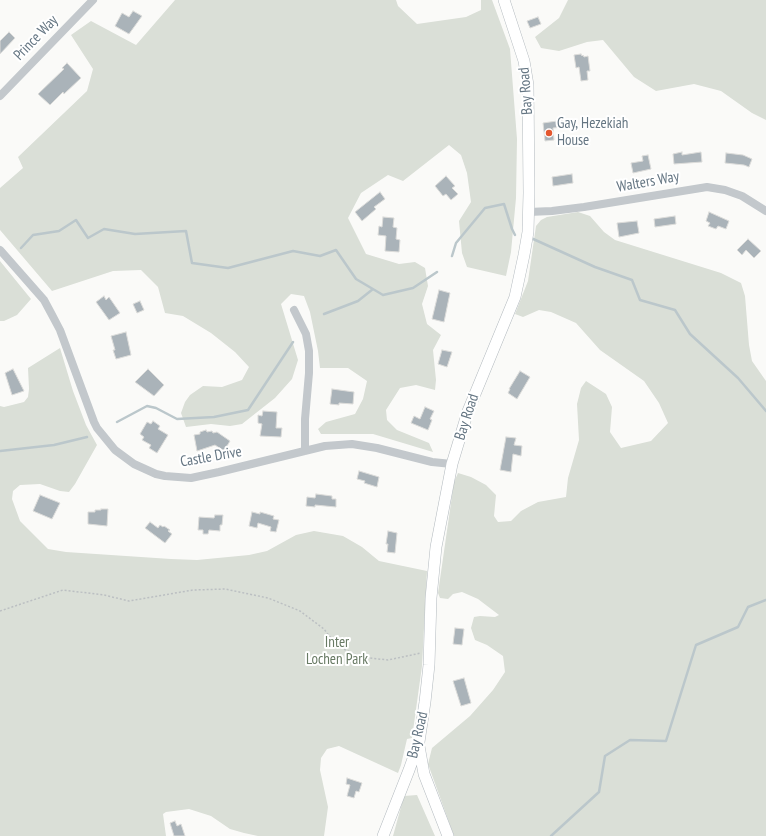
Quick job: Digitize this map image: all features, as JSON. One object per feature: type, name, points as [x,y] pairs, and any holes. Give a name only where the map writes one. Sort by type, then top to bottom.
[{"type":"main road","name":"Bay Road","points":[[383,836],[419,742],[425,702],[431,598],[436,547],[452,464],[468,411],[515,297],[528,232],[528,85],[524,60],[504,0]]},
{"type":"main road","points":[[419,742],[424,774],[448,836]]},
{"type":"street","name":"Prince Way","points":[[0,96],[93,0]]},
{"type":"street","name":"Walters Way","points":[[528,212],[584,207],[707,187],[725,190],[742,196],[766,211]]},
{"type":"street","name":"Castle Drive","points":[[0,250],[44,300],[60,330],[94,422],[106,441],[124,458],[134,464],[156,474],[190,478],[332,445],[352,444],[377,448],[432,462],[452,464]]},
{"type":"street","points":[[294,310],[306,334],[309,351],[309,373],[305,419],[305,451]]},
{"type":"path","points":[[0,611],[63,590],[104,595],[129,602],[193,590],[225,589],[268,598],[300,611],[324,629],[337,646],[361,657],[388,660],[429,652]]},
{"type":"green space","points":[[175,0],[396,0],[398,6],[417,24],[466,17],[481,10],[481,0],[492,0],[510,49],[517,139],[516,198],[511,252],[506,276],[467,267],[462,253],[459,221],[471,202],[467,173],[461,155],[449,145],[403,181],[388,175],[361,193],[348,218],[366,254],[399,264],[415,262],[425,268],[428,286],[422,304],[427,324],[441,335],[433,350],[436,380],[435,390],[416,385],[400,388],[386,410],[387,420],[397,430],[429,443],[433,452],[373,434],[321,434],[318,429],[326,422],[355,414],[363,399],[367,381],[348,368],[320,368],[310,312],[304,296],[291,294],[281,304],[298,360],[292,379],[275,398],[242,424],[230,426],[211,424],[186,427],[181,413],[185,402],[190,395],[203,386],[222,387],[242,380],[249,367],[235,352],[211,333],[183,316],[165,313],[158,287],[141,270],[113,271],[52,291],[0,230],[0,188],[23,168],[18,157],[87,91],[93,69],[71,35],[91,21],[136,45]]},
{"type":"green space","points":[[568,0],[766,0],[766,120],[752,113],[721,91],[694,84],[656,91],[634,77],[603,40],[587,42],[559,51],[541,48],[535,37],[559,18]]},
{"type":"green space","points":[[578,212],[590,216],[604,232],[615,240],[721,273],[741,283],[745,296],[749,345],[752,361],[766,381],[766,836],[454,836],[428,764],[432,748],[470,716],[493,690],[505,672],[503,656],[487,645],[475,640],[471,628],[474,617],[495,617],[499,615],[478,599],[462,592],[453,594],[448,599],[440,598],[438,593],[454,482],[458,473],[471,477],[486,485],[496,495],[494,516],[498,522],[511,521],[521,511],[538,502],[566,497],[568,478],[579,440],[577,404],[581,388],[586,381],[606,394],[612,407],[610,432],[621,448],[651,441],[668,423],[659,403],[644,381],[600,350],[576,323],[551,312],[539,310],[523,317],[515,314],[528,281],[536,226],[541,220],[547,217]]},
{"type":"green space","points":[[0,261],[31,299],[17,315],[4,321],[0,321]]},
{"type":"green space","name":"Inter Lochen Park","points":[[60,348],[73,391],[86,425],[97,445],[69,492],[60,491],[40,484],[20,485],[13,491],[12,499],[20,521],[48,549],[66,552],[197,560],[249,555],[267,551],[296,535],[314,531],[343,536],[362,547],[379,561],[427,571],[422,666],[412,738],[407,739],[398,773],[339,746],[327,749],[321,758],[320,770],[328,807],[324,836],[258,836],[230,829],[211,816],[189,809],[166,812],[163,814],[166,836],[0,836],[0,406],[4,407],[24,402],[28,397],[29,389],[28,368]]},
{"type":"green space","points":[[417,795],[435,836],[393,836],[404,796]]},
{"type":"building","points":[[133,11],[142,16],[129,34],[115,26],[122,13],[129,17]]},
{"type":"building","points":[[538,17],[541,24],[530,28],[527,21]]},
{"type":"building","points":[[9,32],[15,38],[0,54],[0,41]]},
{"type":"building","points":[[581,54],[584,57],[588,56],[590,71],[587,71],[588,80],[581,81],[579,67],[576,68],[574,55]]},
{"type":"building","points":[[67,63],[81,78],[64,94],[63,92],[50,105],[38,94],[64,69],[62,68]]},
{"type":"building","name":"Gay, Hezekiah House","points":[[564,120],[564,127],[553,128],[554,140],[545,141],[543,123]]},
{"type":"building","points":[[682,152],[682,155],[701,152],[702,162],[674,164],[673,154]]},
{"type":"building","points":[[726,153],[743,155],[752,159],[749,167],[725,163]]},
{"type":"building","points":[[648,155],[651,169],[633,173],[631,163],[643,161],[642,156]]},
{"type":"building","points":[[572,174],[573,183],[553,186],[552,177]]},
{"type":"building","points":[[446,176],[455,186],[452,188],[458,194],[451,200],[446,194],[443,196],[435,186]]},
{"type":"building","points":[[380,192],[385,199],[374,207],[376,209],[362,221],[355,212]]},
{"type":"building","points":[[709,212],[729,221],[726,229],[718,226],[716,229],[708,226],[710,223],[706,221]]},
{"type":"building","points":[[675,216],[676,224],[655,227],[654,219]]},
{"type":"building","points":[[383,217],[394,218],[393,227],[397,228],[396,239],[400,240],[399,252],[385,251],[386,236],[378,235],[379,226],[382,227]]},
{"type":"building","points":[[637,221],[639,233],[619,237],[617,223]]},
{"type":"building","points":[[748,239],[761,251],[754,258],[746,250],[742,255],[737,250]]},
{"type":"building","points":[[439,290],[450,293],[444,322],[432,319]]},
{"type":"building","points":[[104,296],[106,300],[109,297],[120,313],[109,320],[96,302]]},
{"type":"building","points":[[140,301],[144,310],[137,313],[133,304]]},
{"type":"building","points":[[126,332],[131,355],[116,359],[111,336]]},
{"type":"building","points":[[442,350],[452,352],[447,367],[438,364]]},
{"type":"building","points":[[13,369],[24,391],[12,395],[5,373]]},
{"type":"building","points":[[148,369],[164,385],[154,396],[135,382]]},
{"type":"building","points":[[520,371],[530,377],[517,399],[508,393]]},
{"type":"building","points":[[332,389],[354,392],[353,404],[330,404]]},
{"type":"building","points":[[425,407],[434,411],[430,419],[432,420],[428,430],[411,423],[414,416],[420,419]]},
{"type":"building","points":[[263,411],[277,412],[276,428],[282,428],[281,437],[260,436],[262,424],[258,423],[258,415],[262,416]]},
{"type":"building","points":[[153,421],[160,426],[158,429],[168,435],[157,453],[149,448],[151,445],[142,440],[144,437],[140,434],[147,422],[151,424]]},
{"type":"building","points":[[206,430],[207,432],[217,432],[230,441],[224,451],[215,445],[197,451],[194,435],[200,434],[200,432]]},
{"type":"building","points":[[506,437],[516,438],[514,445],[522,446],[521,456],[513,454],[511,472],[500,470]]},
{"type":"building","points":[[359,471],[379,477],[377,487],[357,479]]},
{"type":"building","points":[[316,494],[332,496],[332,499],[336,499],[336,507],[315,505],[315,507],[306,506],[307,497],[315,498]]},
{"type":"building","points":[[40,495],[60,503],[52,519],[33,511]]},
{"type":"building","points":[[108,509],[107,526],[88,524],[88,512],[95,512],[95,510]]},
{"type":"building","points":[[252,512],[260,514],[260,512],[274,516],[273,519],[279,520],[276,532],[270,531],[271,527],[258,523],[257,528],[249,526]]},
{"type":"building","points":[[215,515],[223,515],[220,531],[209,530],[208,534],[203,534],[203,530],[198,530],[199,517],[214,518]]},
{"type":"building","points":[[150,522],[158,528],[160,525],[170,530],[168,531],[172,534],[165,543],[145,528]]},
{"type":"building","points":[[388,531],[397,533],[395,553],[387,552],[388,544],[386,544]]},
{"type":"building","points":[[455,628],[464,629],[462,645],[453,644]]},
{"type":"building","points":[[464,678],[471,703],[461,706],[453,681]]},
{"type":"building","points":[[347,778],[362,783],[359,792],[356,791],[354,798],[347,796],[350,785],[346,784]]},
{"type":"building","points":[[175,821],[177,826],[181,824],[185,836],[174,836],[170,823]]},
{"type":"waterway","points":[[452,256],[456,243],[485,208],[504,204],[515,235]]},
{"type":"waterway","points":[[21,248],[33,235],[59,231],[76,220],[88,238],[104,229],[135,234],[186,231],[192,263],[228,268],[293,251],[320,256],[336,250],[356,279],[383,295],[413,288],[437,272]]},
{"type":"waterway","points":[[531,238],[595,267],[632,280],[640,300],[675,310],[690,334],[738,378],[766,411]]},
{"type":"waterway","points":[[324,314],[358,301],[373,289]]},
{"type":"waterway","points":[[117,422],[147,406],[156,408],[177,419],[214,417],[248,410],[293,342]]},
{"type":"waterway","points":[[0,451],[54,445],[87,437]]},
{"type":"waterway","points":[[551,836],[599,792],[605,756],[630,740],[666,741],[696,645],[738,627],[748,607],[766,600]]},
{"type":"place","name":"Gay, Hezekiah House","points":[[549,133]]}]
